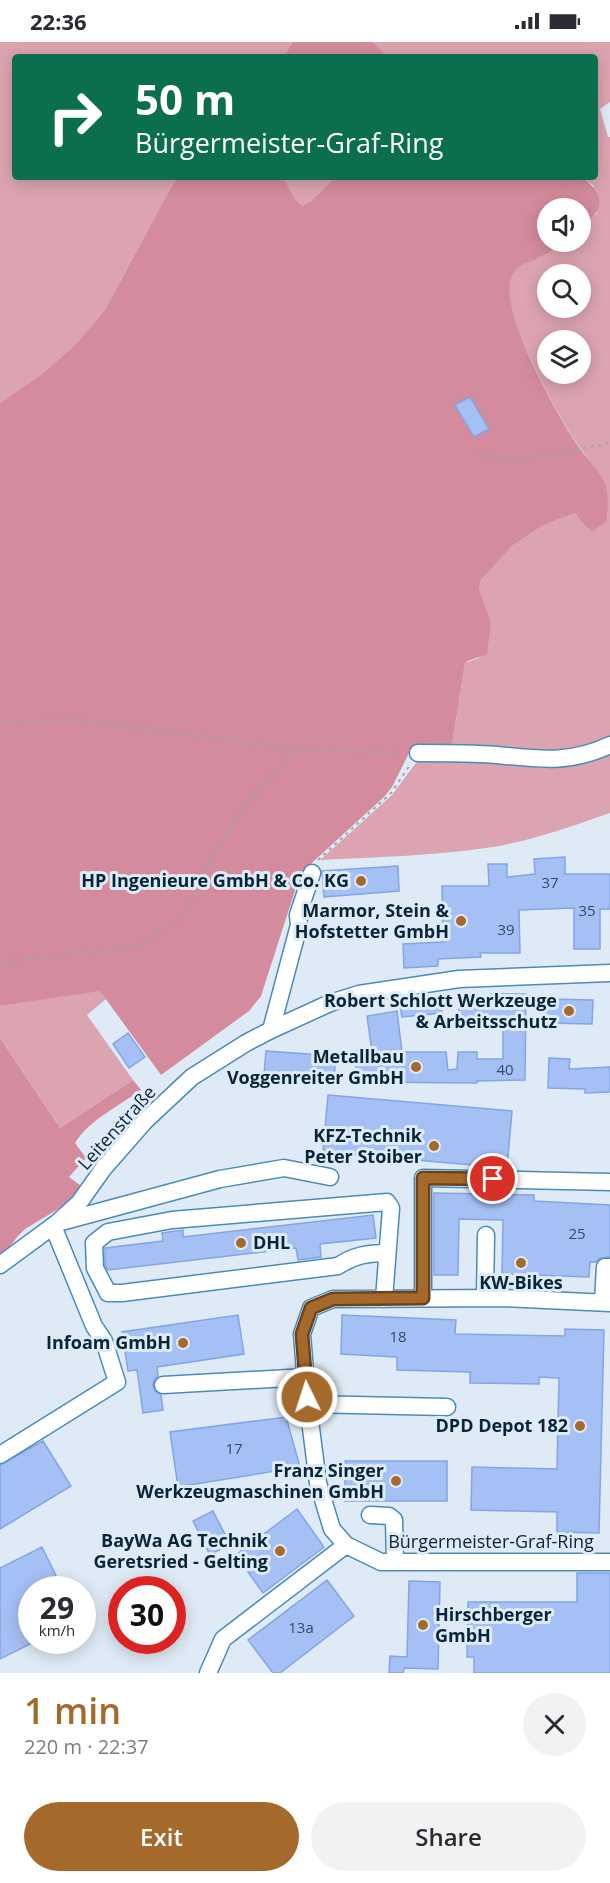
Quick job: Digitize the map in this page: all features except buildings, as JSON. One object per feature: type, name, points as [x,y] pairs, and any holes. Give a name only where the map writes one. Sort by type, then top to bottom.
[{"type":"street","points":[[418,753],[465,753],[556,759],[581,756],[610,745]]},
{"type":"street","points":[[271,1030],[299,925],[298,915],[312,873]]},
{"type":"street","name":"Leitenstraße","points":[[0,1265],[79,1203],[103,1169],[145,1121],[192,1077],[271,1030],[330,1003],[359,994],[459,979],[610,973]]},
{"type":"street","points":[[0,1455],[117,1382],[104,1341],[94,1326],[55,1224],[220,1179],[284,1168],[330,1177]]},
{"type":"street","points":[[423,1298],[423,1178],[610,1182]]},
{"type":"street","points":[[384,1299],[391,1208],[387,1202],[172,1220],[108,1233],[94,1243],[95,1268],[108,1293],[338,1266],[349,1259],[369,1253],[387,1253]]},
{"type":"street","points":[[485,1298],[486,1235]]},
{"type":"street","points":[[208,1673],[223,1639],[346,1545],[332,1528],[318,1483],[302,1334],[311,1308],[333,1299],[485,1298],[607,1303],[605,1267],[610,1267]]},
{"type":"street","points":[[163,1385],[306,1377]]},
{"type":"street","points":[[308,1404],[447,1407]]},
{"type":"street","points":[[370,1515],[389,1516],[394,1520],[395,1562]]},
{"type":"street","name":"Bürgermeister-Graf-Ring","points":[[346,1545],[381,1562],[610,1562]]},
{"type":"path","points":[[480,454],[520,460],[610,443]]},
{"type":"path","points":[[0,722],[76,720],[297,749],[418,753]]},
{"type":"path","points":[[0,965],[19,960],[140,946],[187,912],[204,872],[244,806],[297,749]]},
{"type":"path","points":[[312,873],[319,859],[391,793],[418,753]]},
{"type":"shaded area","points":[[0,42],[293,42],[285,54],[12,54],[12,180],[176,180],[105,310],[75,345],[43,373],[0,403]]},
{"type":"shaded area","points":[[293,42],[373,42],[385,54],[285,54]]},
{"type":"shaded area","points":[[373,42],[610,42],[610,102],[600,109],[608,137],[610,137],[610,741],[585,751],[451,751],[465,663],[479,658],[491,622],[479,589],[481,580],[512,546],[542,526],[575,513],[584,525],[607,521],[606,488],[567,428],[542,384],[591,384],[591,330],[537,330],[537,373],[512,309],[509,289],[512,274],[517,268],[549,252],[591,252],[591,219],[597,213],[593,185],[586,180],[598,180],[598,54],[385,54]]},
{"type":"shaded area","points":[[176,180],[285,180],[295,199],[302,206],[311,201],[332,180],[586,180],[599,198],[598,208],[591,219],[591,198],[537,198],[537,252],[549,252],[519,267],[514,272],[510,287],[512,307],[519,332],[537,373],[537,384],[543,384],[567,429],[605,484],[607,521],[593,531],[584,525],[575,513],[542,526],[512,546],[481,580],[479,589],[491,622],[487,654],[465,663],[451,751],[409,753],[392,787],[384,797],[303,871],[261,996],[249,1011],[161,1075],[100,991],[0,1006],[0,403],[43,373],[75,345],[105,310]]},
{"type":"shaded area","points":[[285,180],[332,180],[311,201],[302,206],[295,199]]},
{"type":"shaded area","points":[[610,748],[610,813],[533,838],[486,848],[424,855],[320,860],[392,795],[421,756]]},
{"type":"shaded area","points":[[101,991],[106,999],[87,1015],[133,1080],[60,1128],[0,1038],[0,1006]]},
{"type":"shaded area","points":[[0,1038],[60,1128],[133,1080],[141,1090],[96,1120],[75,1143],[86,1158],[69,1177],[88,1191],[25,1229],[0,1260]]},
{"type":"place","name":"HP Ingenieure GmbH & Co. KG","points":[[361,881]]},
{"type":"place","name":"Marmor, Stein & Hofstetter GmbH","points":[[461,921]]},
{"type":"place","name":"Robert Schlott Werkzeuge & Arbeitsschutz","points":[[569,1011]]},
{"type":"place","name":"Metallbau Voggenreiter GmbH","points":[[416,1067]]},
{"type":"place","name":"KFZ-Technik Peter Stoiber","points":[[434,1146]]},
{"type":"place","name":"DHL","points":[[241,1243]]},
{"type":"place","name":"KW-Bikes","points":[[521,1263]]},
{"type":"place","name":"Infoam GmbH","points":[[183,1343]]},
{"type":"place","name":"DPD Depot 182","points":[[580,1426]]},
{"type":"place","name":"Franz Singer Werkzeugmaschinen GmbH","points":[[396,1481]]},
{"type":"place","name":"BayWa AG Technik Geretsried - Gelting","points":[[280,1551]]},
{"type":"place","name":"Hirschberger GmbH","points":[[423,1625]]},
{"type":"route","points":[[307,1397],[302,1334],[311,1308],[333,1299],[423,1298],[423,1178],[493,1179]]}]
